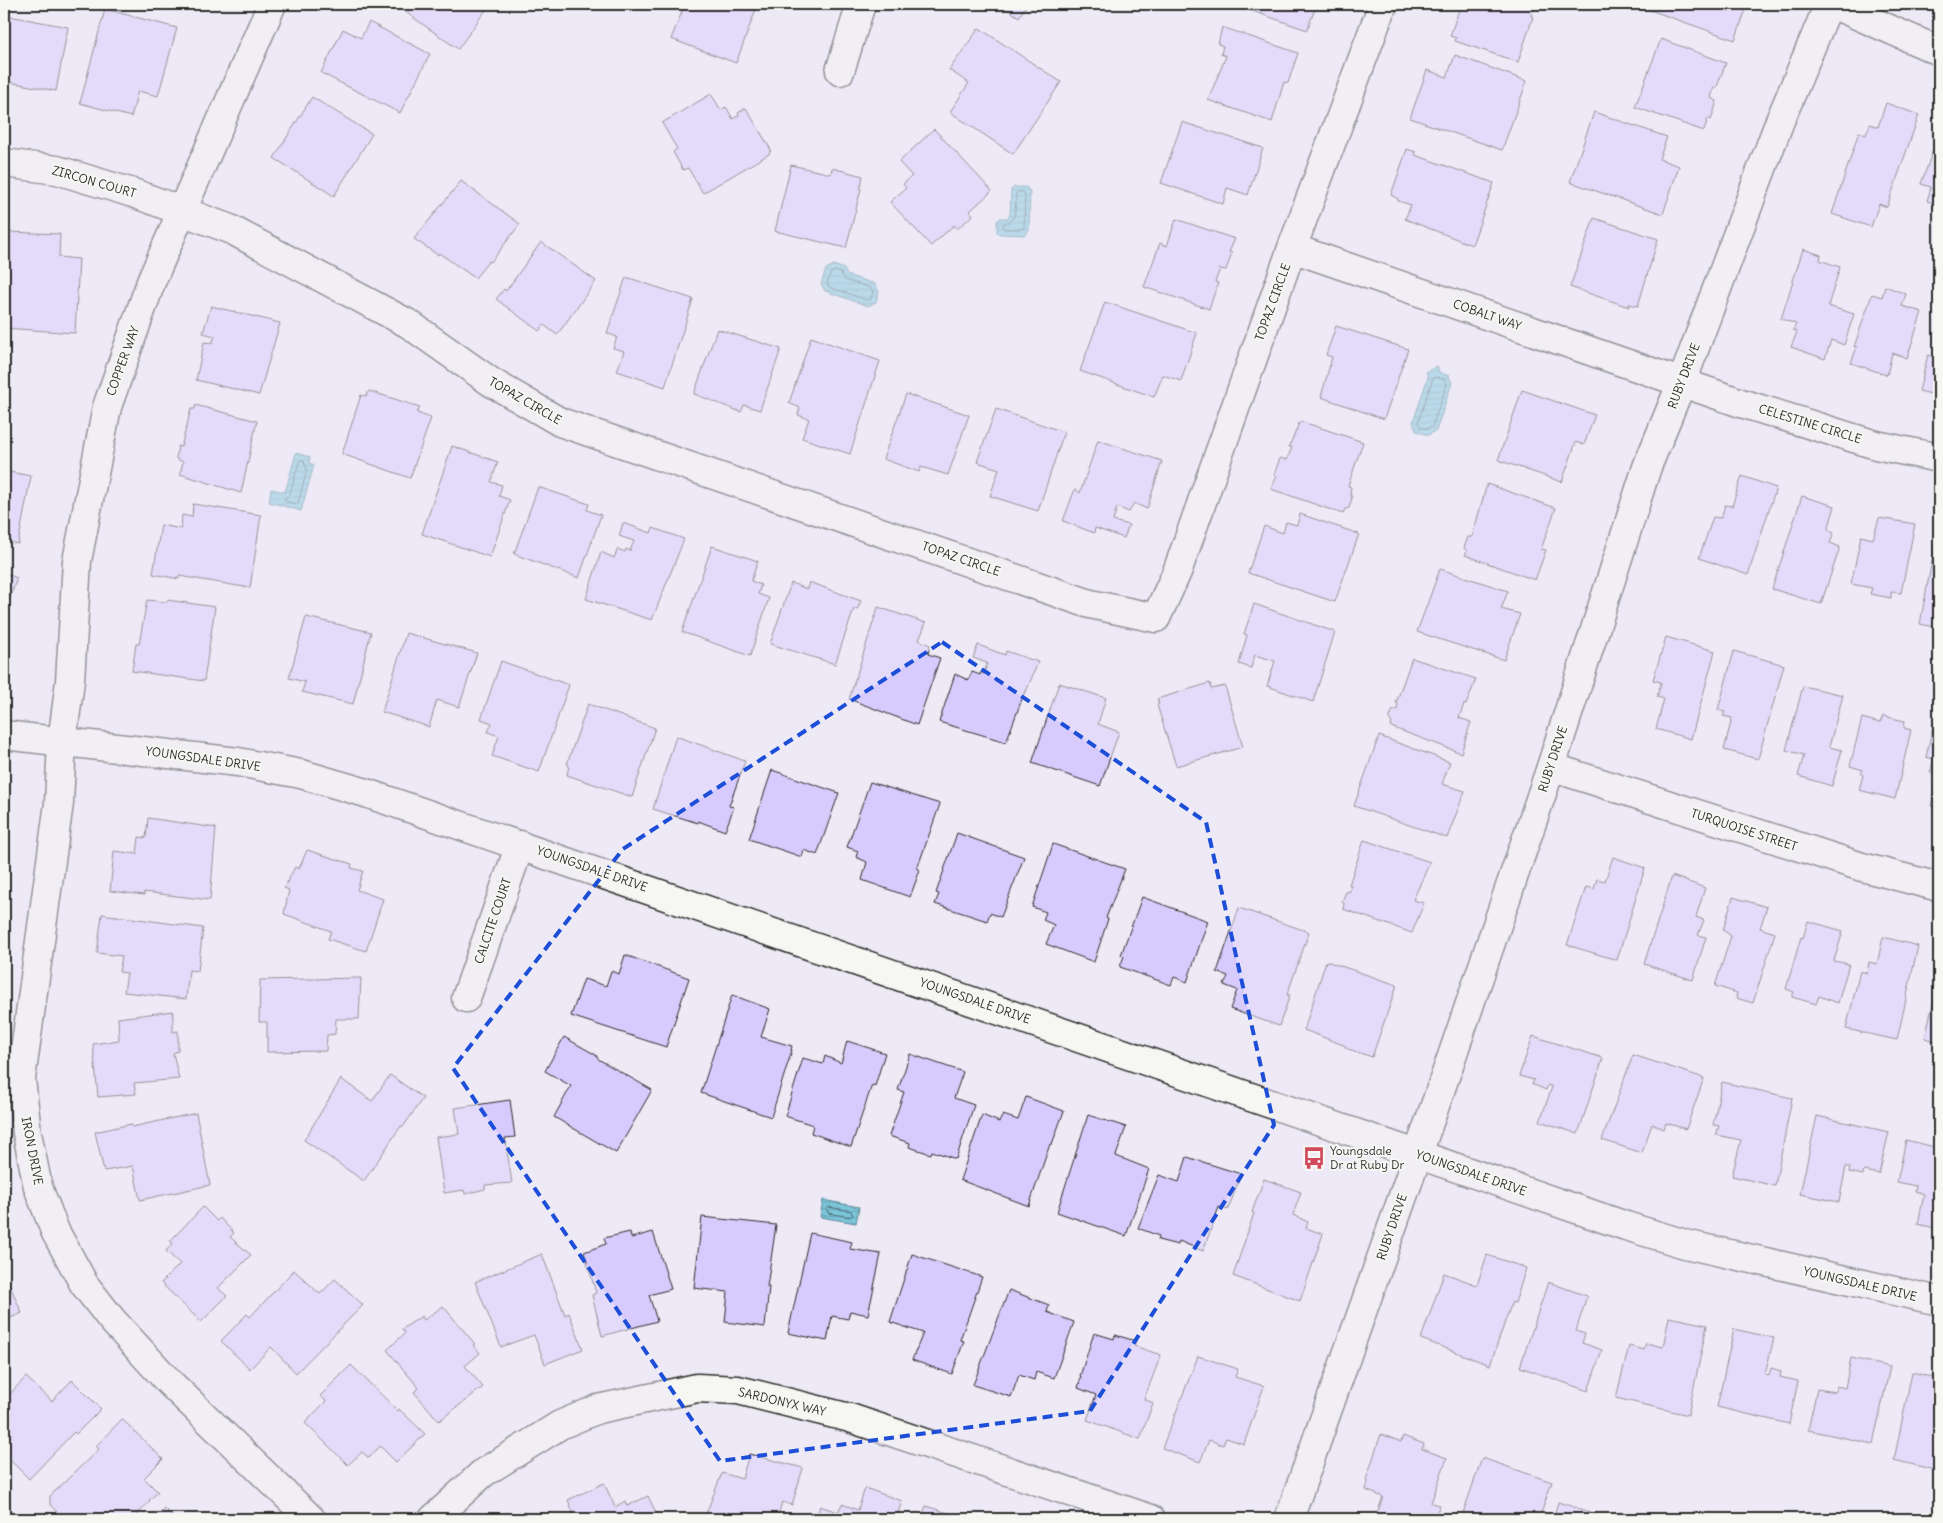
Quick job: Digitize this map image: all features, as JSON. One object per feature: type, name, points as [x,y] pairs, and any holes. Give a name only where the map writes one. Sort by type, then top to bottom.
[{"type":"street","name":"COPPER WAY","points":[[62,742],[70,681],[77,561],[107,406],[151,282],[272,4]]},
{"type":"street","points":[[840,71],[861,4]]},
{"type":"street","name":"TOPAZ CIRCLE","points":[[182,211],[230,229],[409,324],[491,382],[560,422],[1090,604],[1156,618],[1177,572],[1292,248],[1382,4]]},
{"type":"street","points":[[1831,4],[1939,51]]},
{"type":"street","name":"RUBY DRIVE","points":[[1289,1519],[1551,767],[1648,467],[1779,124],[1831,4]]},
{"type":"street","name":"ZIRCON COURT","points":[[4,163],[57,170],[133,193],[182,211]]},
{"type":"street","name":"COBALT WAY","points":[[1292,248],[1682,382]]},
{"type":"street","name":"CELESTINE CIRCLE","points":[[1682,382],[1741,403],[1876,445],[1939,458]]},
{"type":"street","name":"YOUNGSDALE DRIVE","points":[[4,735],[238,762],[301,774],[363,792],[520,844],[1626,1226],[1685,1244],[1939,1301]]},
{"type":"street","name":"IRON DRIVE","points":[[62,742],[59,803],[21,1079],[27,1133],[38,1187],[55,1231],[84,1284],[112,1320],[170,1383],[312,1519]]},
{"type":"street","name":"TURQUOISE STREET","points":[[1551,767],[1862,868],[1939,888]]},
{"type":"street","name":"CALCITE COURT","points":[[466,998],[520,844]]},
{"type":"street","name":"SARDONYX WAY","points":[[433,1519],[483,1473],[560,1425],[598,1408],[698,1388],[738,1390],[850,1418],[1151,1519]]},
{"type":"highlighted area","points":[[942,642],[1206,822],[1274,1125],[1090,1411],[720,1461],[453,1068],[623,849]]},
{"type":"water","points":[[1014,187],[1026,187],[1030,191],[1029,230],[1025,235],[1000,234],[997,232],[997,221],[1010,215],[1011,190]]},
{"type":"water","points":[[834,265],[844,269],[847,275],[875,284],[879,292],[876,302],[868,306],[825,291],[821,284],[826,269]]},
{"type":"water","points":[[1437,366],[1439,372],[1449,376],[1452,383],[1436,431],[1428,435],[1416,431],[1413,422],[1428,377],[1426,372]]},
{"type":"water","points":[[296,453],[310,457],[309,463],[314,465],[301,511],[269,502],[271,489],[285,492]]},
{"type":"water","points":[[823,1200],[859,1207],[856,1223],[820,1217]]},
{"type":"building","points":[[394,4],[490,4],[458,49]]},
{"type":"building","points":[[685,4],[758,4],[736,63],[671,39]]},
{"type":"building","points":[[999,4],[1027,4],[1019,17]]},
{"type":"building","points":[[1245,4],[1318,4],[1307,30],[1244,8]]},
{"type":"building","points":[[1461,4],[1535,4],[1531,16],[1533,17],[1518,62],[1455,41],[1456,38],[1450,36]]},
{"type":"building","points":[[1645,4],[1748,4],[1735,40],[1644,8]]},
{"type":"building","points":[[105,9],[177,28],[158,96],[138,91],[131,117],[80,103]]},
{"type":"building","points":[[4,15],[68,27],[56,91],[4,81]]},
{"type":"building","points":[[369,22],[430,54],[400,113],[321,73],[343,29],[361,38]]},
{"type":"building","points":[[1222,27],[1298,53],[1288,83],[1284,82],[1272,122],[1208,100],[1226,56],[1221,54],[1223,46],[1218,44]]},
{"type":"building","points":[[979,28],[1061,82],[1013,154],[950,112],[969,83],[949,70]]},
{"type":"building","points":[[1661,39],[1726,63],[1716,89],[1714,87],[1711,98],[1717,101],[1711,120],[1708,118],[1704,131],[1635,107]]},
{"type":"building","points":[[1455,55],[1527,81],[1502,150],[1410,118],[1427,70],[1447,77]]},
{"type":"building","points":[[711,94],[721,110],[726,107],[733,119],[746,108],[771,150],[769,154],[703,193],[688,168],[683,170],[673,152],[677,149],[662,123]]},
{"type":"building","points":[[312,97],[372,134],[334,196],[274,158]]},
{"type":"building","points":[[1886,103],[1919,115],[1887,207],[1879,204],[1871,227],[1832,214],[1859,132],[1866,135],[1870,124],[1878,127]]},
{"type":"building","points":[[1594,112],[1667,137],[1659,159],[1679,166],[1663,214],[1570,182]]},
{"type":"building","points":[[1182,122],[1263,148],[1248,195],[1227,188],[1223,204],[1161,183]]},
{"type":"building","points":[[934,129],[992,191],[970,211],[973,215],[957,229],[954,225],[931,246],[890,202],[906,188],[903,184],[912,176],[899,162]]},
{"type":"building","points":[[1939,133],[1939,205],[1927,201],[1931,187],[1921,184]]},
{"type":"building","points":[[1407,149],[1416,152],[1415,155],[1494,183],[1472,245],[1405,219],[1411,205],[1398,201],[1398,199],[1391,195]]},
{"type":"building","points":[[791,165],[831,174],[832,168],[863,176],[846,248],[775,231]]},
{"type":"building","points":[[461,181],[520,224],[491,262],[489,261],[475,278],[439,253],[438,255],[414,239]]},
{"type":"building","points":[[1594,218],[1658,239],[1638,306],[1629,304],[1629,307],[1570,287]]},
{"type":"building","points":[[1176,219],[1235,239],[1229,252],[1232,253],[1226,270],[1220,269],[1215,282],[1218,283],[1209,309],[1144,287],[1160,243],[1167,246]]},
{"type":"building","points":[[8,232],[60,234],[59,257],[79,259],[75,333],[4,328]]},
{"type":"building","points":[[541,242],[596,281],[557,335],[544,325],[539,331],[496,299],[504,289],[506,291]]},
{"type":"building","points":[[1803,249],[1821,255],[1820,260],[1840,267],[1828,306],[1854,314],[1844,345],[1831,340],[1825,359],[1791,347],[1797,332],[1793,330],[1796,324],[1781,319]]},
{"type":"building","points":[[626,277],[693,299],[665,387],[617,371],[624,351],[613,348],[617,337],[607,333]]},
{"type":"building","points":[[1885,286],[1906,294],[1902,306],[1922,312],[1907,358],[1892,353],[1887,375],[1851,363],[1857,347],[1854,347],[1872,294],[1882,297]]},
{"type":"building","points":[[1105,302],[1197,333],[1181,381],[1163,375],[1154,397],[1080,371]]},
{"type":"building","points":[[211,306],[280,323],[259,395],[196,380],[204,342],[212,343],[215,336],[203,333]]},
{"type":"building","points":[[1336,326],[1408,349],[1384,419],[1321,397],[1332,357],[1326,355]]},
{"type":"building","points":[[717,329],[781,349],[760,410],[744,405],[741,412],[694,394]]},
{"type":"building","points":[[811,337],[880,361],[850,454],[802,438],[809,419],[798,415],[800,408],[789,403]]},
{"type":"building","points":[[1928,355],[1939,359],[1939,396],[1919,391]]},
{"type":"building","points":[[1522,390],[1595,415],[1584,445],[1576,442],[1562,482],[1498,460]]},
{"type":"building","points":[[369,391],[420,407],[417,413],[431,418],[410,478],[342,454],[361,395],[366,396]]},
{"type":"building","points":[[906,394],[969,415],[948,475],[921,467],[919,472],[883,459]]},
{"type":"building","points":[[195,405],[257,421],[241,493],[180,474],[183,462],[176,459],[178,446],[181,447],[191,409],[195,409]]},
{"type":"building","points":[[996,409],[1064,432],[1038,511],[990,496],[999,469],[977,462]]},
{"type":"building","points":[[1300,421],[1363,442],[1348,486],[1351,487],[1350,493],[1352,498],[1349,508],[1345,509],[1343,514],[1271,489],[1277,476],[1274,475],[1280,458],[1287,460],[1292,447],[1289,447]]},
{"type":"building","points":[[1098,440],[1162,461],[1147,509],[1134,503],[1129,512],[1117,507],[1113,521],[1129,525],[1124,538],[1095,528],[1094,533],[1063,521],[1075,489],[1080,493]]},
{"type":"building","points":[[452,446],[498,462],[491,482],[502,485],[499,496],[510,500],[490,557],[422,534]]},
{"type":"building","points":[[4,471],[31,476],[18,544],[4,541]]},
{"type":"building","points":[[1742,476],[1776,488],[1748,575],[1699,558],[1713,517],[1721,518],[1725,505],[1732,506]]},
{"type":"building","points":[[1487,484],[1556,508],[1541,549],[1546,550],[1535,580],[1465,555],[1467,551],[1464,548],[1468,537],[1472,537]]},
{"type":"building","points":[[538,487],[589,504],[587,510],[601,515],[579,578],[514,554]]},
{"type":"building","points":[[1802,496],[1835,506],[1828,530],[1834,533],[1830,543],[1840,547],[1821,604],[1772,589]]},
{"type":"building","points":[[193,504],[261,515],[250,588],[179,576],[179,579],[153,574],[161,525],[181,529],[182,515],[192,517]]},
{"type":"building","points":[[1300,514],[1359,534],[1335,602],[1248,573],[1264,526],[1283,533],[1286,522],[1297,525]]},
{"type":"building","points":[[1879,518],[1915,524],[1901,593],[1891,592],[1891,598],[1870,594],[1872,588],[1851,584],[1861,536],[1873,539]]},
{"type":"building","points":[[623,523],[651,533],[653,528],[684,539],[652,620],[586,599],[601,552],[614,558],[618,549],[625,552],[626,549],[630,551],[634,541],[619,536]]},
{"type":"building","points":[[1939,529],[1939,628],[1920,624]]},
{"type":"building","points":[[712,546],[758,561],[751,581],[761,585],[758,594],[769,598],[750,656],[682,632]]},
{"type":"building","points":[[1440,569],[1508,591],[1501,609],[1520,614],[1504,660],[1417,632]]},
{"type":"building","points":[[4,573],[17,578],[4,615]]},
{"type":"building","points":[[809,582],[861,601],[857,610],[854,609],[835,664],[770,644],[791,583],[807,589]]},
{"type":"building","points":[[147,600],[167,602],[167,600],[215,607],[204,681],[132,671],[136,644],[139,644]]},
{"type":"building","points":[[1254,604],[1335,632],[1313,702],[1267,686],[1275,661],[1255,655],[1251,668],[1239,664],[1247,635],[1244,634]]},
{"type":"building","points":[[878,607],[926,623],[919,640],[930,645],[928,654],[940,658],[917,725],[849,699]]},
{"type":"building","points":[[306,617],[371,632],[353,704],[302,692],[305,682],[289,678]]},
{"type":"building","points":[[406,633],[477,653],[459,707],[437,700],[429,727],[382,712]]},
{"type":"building","points":[[1666,637],[1715,651],[1691,739],[1656,729],[1664,699],[1657,697],[1661,682],[1653,680]]},
{"type":"building","points":[[978,645],[1005,655],[1006,651],[1038,662],[1006,742],[939,722],[955,674],[968,680],[972,672],[980,675],[981,672],[984,674],[987,663],[973,658]]},
{"type":"building","points":[[1734,651],[1784,665],[1758,759],[1724,750],[1732,718],[1723,716],[1725,712],[1718,710]]},
{"type":"building","points":[[1412,658],[1476,679],[1459,718],[1471,722],[1461,753],[1391,727],[1392,723],[1389,719],[1393,710],[1397,710],[1398,704],[1396,703]]},
{"type":"building","points":[[501,661],[569,685],[539,772],[492,756],[499,736],[488,732],[492,723],[481,719]]},
{"type":"building","points":[[1059,683],[1106,698],[1098,724],[1119,732],[1100,786],[1032,763]]},
{"type":"building","points":[[1210,683],[1211,689],[1225,686],[1243,747],[1176,766],[1157,705],[1159,704],[1157,699]]},
{"type":"building","points":[[1803,686],[1843,695],[1829,747],[1842,750],[1832,786],[1798,776],[1804,755],[1786,750]]},
{"type":"building","points":[[588,704],[655,728],[632,797],[567,775],[569,765],[567,764]]},
{"type":"building","points":[[1936,713],[1939,714],[1939,808],[1931,806],[1938,775],[1930,773],[1934,759],[1926,757]]},
{"type":"building","points":[[1883,716],[1905,721],[1904,728],[1911,730],[1895,799],[1859,790],[1863,770],[1850,766],[1862,718],[1880,723]]},
{"type":"building","points":[[676,736],[745,761],[729,806],[734,807],[725,831],[698,821],[698,823],[653,809]]},
{"type":"building","points":[[1379,736],[1450,762],[1442,784],[1465,791],[1447,838],[1354,806]]},
{"type":"building","points":[[772,770],[839,793],[817,855],[804,850],[802,857],[749,839]]},
{"type":"building","points":[[870,782],[940,804],[917,869],[920,870],[910,897],[862,880],[867,862],[856,857],[858,851],[847,847]]},
{"type":"building","points":[[148,818],[216,828],[210,900],[144,892],[144,895],[110,891],[114,851],[137,854],[139,837],[146,838]]},
{"type":"building","points":[[957,833],[1024,857],[1001,917],[990,913],[987,921],[935,904],[939,894],[936,893]]},
{"type":"building","points":[[1364,840],[1430,862],[1413,900],[1424,903],[1412,933],[1343,909],[1344,904],[1342,901],[1346,892],[1350,891],[1351,885],[1349,885]]},
{"type":"building","points":[[1053,844],[1125,869],[1106,918],[1108,919],[1094,962],[1046,944],[1054,925],[1043,920],[1046,912],[1032,907]]},
{"type":"building","points":[[307,850],[352,864],[351,868],[363,871],[357,890],[383,899],[366,951],[328,939],[331,931],[284,914],[289,890],[284,888],[295,867],[299,869]]},
{"type":"building","points":[[1613,857],[1645,868],[1617,960],[1567,945],[1586,887],[1594,889],[1597,879],[1605,881]]},
{"type":"building","points":[[1672,876],[1705,888],[1696,917],[1704,920],[1698,935],[1706,937],[1693,980],[1644,964]]},
{"type":"building","points":[[1142,897],[1208,921],[1187,982],[1174,977],[1171,985],[1120,967],[1124,956],[1121,955]]},
{"type":"building","points":[[1733,897],[1767,907],[1760,928],[1775,933],[1753,1003],[1736,998],[1737,993],[1715,986],[1731,936],[1723,930]]},
{"type":"building","points":[[1239,908],[1309,932],[1287,995],[1290,995],[1279,1026],[1230,1009],[1237,990],[1224,985],[1228,976],[1217,972]]},
{"type":"building","points":[[102,914],[203,928],[198,971],[189,970],[186,999],[124,992],[127,973],[119,972],[122,956],[97,953]]},
{"type":"building","points":[[1808,921],[1843,931],[1834,961],[1849,964],[1838,1003],[1819,996],[1816,1004],[1792,997],[1794,992],[1786,989],[1801,937],[1803,938]]},
{"type":"building","points":[[1883,937],[1918,946],[1897,1040],[1846,1029],[1860,971],[1867,973],[1869,962],[1877,964]]},
{"type":"building","points":[[625,955],[689,978],[666,1047],[571,1016],[584,979],[606,986],[611,971],[619,974]]},
{"type":"building","points":[[1326,961],[1397,985],[1372,1057],[1345,1048],[1346,1046],[1304,1030]]},
{"type":"building","points":[[1939,977],[1939,1042],[1925,1038]]},
{"type":"building","points":[[361,978],[359,1019],[336,1019],[335,1034],[327,1035],[326,1051],[267,1052],[267,1022],[259,1022],[260,980]]},
{"type":"building","points":[[732,995],[770,1009],[761,1037],[792,1046],[771,1117],[701,1093]]},
{"type":"building","points":[[173,1011],[173,1032],[178,1031],[178,1051],[173,1053],[179,1079],[134,1083],[136,1094],[98,1097],[93,1044],[119,1040],[118,1018]]},
{"type":"building","points":[[1533,1036],[1603,1058],[1578,1134],[1540,1121],[1552,1087],[1548,1085],[1546,1090],[1532,1084],[1534,1080],[1519,1076]]},
{"type":"building","points":[[564,1037],[652,1090],[616,1153],[554,1117],[571,1086],[545,1071]]},
{"type":"building","points":[[847,1041],[885,1053],[875,1086],[872,1085],[851,1147],[811,1133],[813,1125],[785,1116],[803,1058],[823,1064],[825,1056],[841,1063]]},
{"type":"building","points":[[910,1054],[963,1072],[954,1098],[974,1105],[956,1159],[932,1151],[931,1154],[909,1147],[910,1143],[889,1136],[904,1092],[898,1090]]},
{"type":"building","points":[[1633,1055],[1704,1078],[1686,1129],[1666,1123],[1664,1129],[1652,1124],[1642,1153],[1602,1140]]},
{"type":"building","points":[[390,1075],[423,1098],[403,1127],[401,1126],[364,1181],[304,1140],[341,1079],[372,1101]]},
{"type":"building","points":[[1722,1082],[1792,1098],[1775,1186],[1732,1176],[1741,1140],[1716,1135],[1719,1126],[1713,1125]]},
{"type":"building","points":[[1026,1097],[1064,1111],[1052,1144],[1050,1144],[1029,1206],[960,1180],[982,1115],[999,1122],[1003,1115],[1018,1120]]},
{"type":"building","points":[[510,1100],[515,1137],[505,1138],[512,1183],[485,1185],[485,1189],[465,1194],[464,1190],[444,1193],[436,1137],[459,1134],[455,1108]]},
{"type":"building","points":[[196,1113],[210,1185],[140,1200],[133,1166],[104,1171],[95,1132],[131,1124],[132,1127]]},
{"type":"building","points":[[1088,1115],[1126,1127],[1116,1156],[1149,1169],[1126,1236],[1057,1212]]},
{"type":"building","points":[[1817,1116],[1889,1132],[1879,1174],[1864,1171],[1863,1175],[1849,1172],[1850,1167],[1846,1167],[1839,1202],[1800,1194]]},
{"type":"building","points":[[1906,1140],[1939,1148],[1939,1229],[1918,1224],[1924,1194],[1915,1191],[1916,1186],[1897,1182]]},
{"type":"building","points":[[1187,1157],[1241,1174],[1228,1210],[1219,1207],[1203,1251],[1179,1241],[1178,1245],[1158,1240],[1159,1236],[1138,1228],[1159,1175],[1179,1182]]},
{"type":"building","points":[[1264,1179],[1301,1192],[1293,1215],[1308,1222],[1306,1228],[1323,1234],[1300,1301],[1233,1276]]},
{"type":"building","points":[[203,1207],[217,1221],[220,1218],[234,1233],[230,1237],[251,1255],[218,1288],[227,1296],[201,1322],[161,1283],[180,1264],[166,1251],[173,1243],[170,1241]]},
{"type":"building","points":[[702,1217],[776,1225],[767,1287],[769,1287],[765,1327],[725,1322],[728,1292],[694,1288]]},
{"type":"building","points":[[630,1232],[631,1238],[653,1232],[671,1289],[649,1295],[657,1321],[602,1336],[592,1295],[596,1293],[584,1252],[606,1244],[604,1238]]},
{"type":"building","points":[[810,1233],[852,1242],[850,1249],[881,1254],[868,1315],[850,1311],[848,1319],[832,1316],[827,1341],[788,1333]]},
{"type":"building","points":[[542,1254],[565,1315],[569,1313],[583,1349],[545,1364],[534,1335],[501,1347],[475,1282]]},
{"type":"building","points":[[912,1254],[982,1277],[960,1340],[964,1341],[952,1374],[912,1360],[923,1333],[890,1322]]},
{"type":"building","points":[[1487,1255],[1526,1268],[1515,1303],[1512,1302],[1490,1365],[1421,1339],[1444,1273],[1477,1285]]},
{"type":"building","points":[[294,1270],[320,1294],[335,1279],[363,1305],[296,1373],[271,1347],[250,1369],[221,1341],[247,1314],[250,1317]]},
{"type":"building","points":[[6,1277],[22,1313],[4,1321],[4,1278]]},
{"type":"building","points":[[1548,1282],[1587,1296],[1576,1331],[1585,1334],[1582,1343],[1602,1350],[1588,1391],[1520,1367]]},
{"type":"building","points":[[1009,1290],[1049,1305],[1047,1312],[1074,1322],[1054,1378],[1036,1372],[1034,1380],[1019,1375],[1011,1397],[973,1385]]},
{"type":"building","points":[[443,1306],[475,1344],[473,1345],[480,1353],[465,1366],[483,1387],[439,1421],[414,1392],[419,1388],[387,1350],[405,1333],[402,1329],[422,1316],[424,1320]]},
{"type":"building","points":[[1669,1317],[1707,1325],[1688,1415],[1616,1398],[1629,1346],[1644,1350],[1646,1343],[1663,1347]]},
{"type":"building","points":[[1734,1329],[1774,1338],[1765,1374],[1769,1375],[1771,1368],[1781,1371],[1780,1377],[1798,1381],[1789,1424],[1717,1407]]},
{"type":"building","points":[[1094,1333],[1114,1339],[1115,1335],[1136,1341],[1134,1346],[1161,1355],[1144,1399],[1153,1403],[1140,1439],[1087,1420],[1096,1395],[1078,1388]]},
{"type":"building","points":[[1198,1356],[1238,1369],[1235,1377],[1264,1386],[1244,1444],[1226,1438],[1223,1445],[1209,1440],[1200,1462],[1162,1448]]},
{"type":"building","points":[[1851,1358],[1890,1367],[1873,1444],[1808,1430],[1817,1389],[1835,1392],[1837,1386],[1845,1388]]},
{"type":"building","points":[[351,1365],[398,1411],[399,1409],[425,1434],[396,1462],[380,1446],[369,1458],[362,1452],[348,1465],[305,1423],[326,1401],[320,1396]]},
{"type":"building","points":[[1912,1372],[1939,1379],[1939,1471],[1894,1460]]},
{"type":"building","points":[[26,1377],[52,1401],[72,1380],[101,1409],[76,1434],[74,1432],[29,1479],[4,1454],[4,1400]]},
{"type":"building","points":[[122,1419],[163,1459],[144,1478],[158,1492],[133,1519],[64,1519],[50,1505],[50,1496],[99,1449],[96,1446]]},
{"type":"building","points":[[1381,1434],[1401,1442],[1403,1436],[1424,1444],[1422,1449],[1447,1458],[1431,1503],[1440,1505],[1434,1519],[1375,1519],[1383,1497],[1366,1490],[1368,1481],[1366,1480]]},
{"type":"building","points":[[749,1454],[803,1468],[792,1505],[782,1502],[777,1519],[704,1519],[722,1473],[742,1479]]},
{"type":"building","points":[[1482,1458],[1552,1482],[1539,1519],[1461,1519]]},
{"type":"building","points":[[604,1483],[615,1507],[625,1501],[627,1506],[648,1496],[659,1519],[576,1519],[568,1500]]},
{"type":"building","points":[[865,1488],[902,1501],[896,1519],[816,1519],[820,1506],[838,1512],[842,1504],[858,1510]]},
{"type":"building","points":[[1558,1502],[1613,1519],[1553,1519]]},
{"type":"building","points":[[926,1506],[964,1518],[921,1519]]},
{"type":"building","points":[[164,1508],[175,1519],[154,1519]]},
{"type":"place","name":"Youngsdale Dr at Ruby Dr","points":[[1314,1158]]}]
